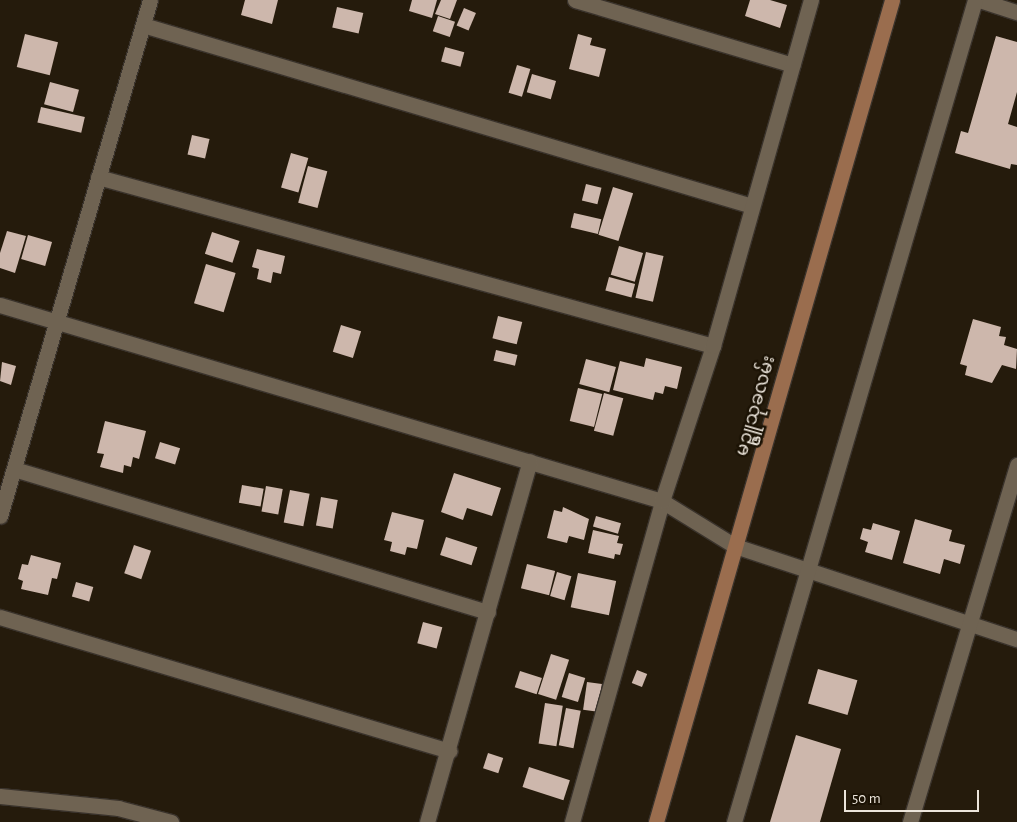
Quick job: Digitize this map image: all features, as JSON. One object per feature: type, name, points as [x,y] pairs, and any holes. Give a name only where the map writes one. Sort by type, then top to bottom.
[{"type":"street","points":[[0,516],[150,0]]},
{"type":"street","points":[[575,0],[793,65]]},
{"type":"street","points":[[572,822],[662,501],[713,346],[811,0]]},
{"type":"street","name":"မဥ္ဇူသုခလမ်း","points":[[656,822],[892,0]]},
{"type":"street","points":[[734,822],[977,0],[1017,12]]},
{"type":"street","points":[[143,25],[752,206]]},
{"type":"street","points":[[98,177],[713,346]]},
{"type":"street","points":[[0,305],[662,501],[735,546],[1017,639]]},
{"type":"street","points":[[427,822],[449,751],[530,461]]},
{"type":"street","points":[[910,822],[971,625],[1017,465]]},
{"type":"street","points":[[14,468],[488,612]]},
{"type":"street","points":[[0,617],[449,751]]},
{"type":"street","points":[[0,796],[118,808],[171,822]]},
{"type":"building","points":[[245,0],[278,0],[272,24],[241,15]]},
{"type":"building","points":[[412,0],[437,0],[432,18],[409,11]]},
{"type":"building","points":[[441,0],[457,0],[450,19],[435,14]]},
{"type":"building","points":[[750,0],[770,0],[787,5],[780,28],[745,16]]},
{"type":"building","points":[[337,7],[363,13],[359,34],[332,27]]},
{"type":"building","points":[[464,8],[476,13],[469,31],[457,25]]},
{"type":"building","points":[[438,16],[455,22],[450,37],[433,31]]},
{"type":"building","points":[[25,34],[58,42],[50,75],[17,67]]},
{"type":"building","points":[[578,34],[592,38],[590,45],[606,49],[599,77],[569,69]]},
{"type":"building","points":[[996,36],[1017,42],[1017,92],[1008,124],[1017,127],[1017,165],[1011,164],[1010,169],[955,153],[961,131],[968,133]]},
{"type":"building","points":[[445,47],[464,52],[460,67],[441,61]]},
{"type":"building","points":[[517,65],[530,69],[522,97],[509,93]]},
{"type":"building","points":[[532,74],[556,81],[551,99],[527,92]]},
{"type":"building","points":[[50,82],[79,90],[73,112],[44,104]]},
{"type":"building","points":[[41,107],[85,117],[81,133],[37,123]]},
{"type":"building","points":[[192,135],[210,139],[205,159],[188,154]]},
{"type":"building","points":[[291,153],[308,158],[298,193],[281,188]]},
{"type":"building","points":[[308,166],[327,171],[317,208],[298,203]]},
{"type":"building","points":[[586,184],[602,188],[597,204],[582,200]]},
{"type":"building","points":[[613,187],[633,193],[618,241],[598,235]]},
{"type":"building","points":[[574,213],[601,219],[598,234],[571,228]]},
{"type":"building","points":[[7,231],[26,236],[15,273],[0,268],[0,253]]},
{"type":"building","points":[[212,232],[240,241],[232,263],[205,254]]},
{"type":"building","points":[[28,235],[52,242],[45,266],[21,259]]},
{"type":"building","points":[[619,246],[643,253],[635,282],[611,275]]},
{"type":"building","points":[[257,249],[285,256],[281,274],[273,272],[271,283],[257,279],[259,269],[252,267]]},
{"type":"building","points":[[646,252],[664,256],[653,302],[635,298]]},
{"type":"building","points":[[206,264],[236,273],[224,312],[194,303]]},
{"type":"building","points":[[609,277],[635,284],[631,298],[605,291]]},
{"type":"building","points":[[498,316],[522,322],[517,344],[492,338]]},
{"type":"building","points":[[973,319],[1001,327],[999,336],[1006,337],[1004,345],[1017,349],[1016,369],[1002,365],[992,383],[965,375],[967,366],[960,364]]},
{"type":"building","points":[[341,325],[361,331],[353,358],[333,352]]},
{"type":"building","points":[[496,350],[517,355],[515,366],[494,361]]},
{"type":"building","points":[[646,358],[682,367],[677,389],[665,386],[663,394],[655,392],[653,400],[613,390],[620,361],[644,367]]},
{"type":"building","points":[[586,359],[616,367],[609,392],[579,384]]},
{"type":"building","points":[[2,362],[16,366],[11,385],[0,381]]},
{"type":"building","points":[[578,388],[602,394],[594,427],[570,421]]},
{"type":"building","points":[[604,393],[623,398],[613,436],[594,431]]},
{"type":"building","points":[[105,421],[146,431],[139,459],[133,457],[131,467],[124,465],[123,473],[100,467],[104,454],[97,453]]},
{"type":"building","points":[[160,442],[180,448],[175,464],[155,458]]},
{"type":"building","points":[[454,473],[501,488],[492,516],[467,508],[463,520],[441,512]]},
{"type":"building","points":[[242,485],[264,489],[261,507],[239,503]]},
{"type":"building","points":[[266,486],[283,489],[278,515],[261,512]]},
{"type":"building","points":[[290,490],[310,494],[303,526],[284,522]]},
{"type":"building","points":[[321,497],[338,500],[333,529],[316,526]]},
{"type":"building","points":[[563,507],[589,519],[584,540],[569,536],[567,543],[547,538],[554,510],[562,512]]},
{"type":"building","points":[[392,512],[424,520],[417,549],[407,547],[405,555],[390,551],[392,542],[384,540]]},
{"type":"building","points":[[596,516],[621,523],[618,534],[593,527]]},
{"type":"building","points":[[915,519],[952,530],[949,541],[965,545],[960,564],[944,559],[940,574],[903,563]]},
{"type":"building","points":[[873,523],[900,531],[892,560],[865,552],[868,542],[860,539],[863,528],[871,530]]},
{"type":"building","points":[[593,530],[619,536],[617,543],[623,544],[620,555],[615,554],[614,559],[588,553]]},
{"type":"building","points":[[446,537],[477,547],[472,565],[440,555]]},
{"type":"building","points":[[134,545],[151,551],[141,579],[124,573]]},
{"type":"building","points":[[31,555],[61,563],[57,579],[52,578],[48,595],[21,589],[23,581],[18,579],[22,564],[28,565]]},
{"type":"building","points":[[527,564],[555,571],[549,595],[521,588]]},
{"type":"building","points":[[557,572],[571,576],[565,600],[550,596]]},
{"type":"building","points":[[578,573],[616,581],[609,615],[571,607]]},
{"type":"building","points":[[76,582],[93,587],[89,601],[72,596]]},
{"type":"building","points":[[423,622],[442,627],[437,648],[417,643]]},
{"type":"building","points":[[551,654],[569,660],[556,700],[538,694]]},
{"type":"building","points":[[818,669],[857,680],[847,715],[808,704]]},
{"type":"building","points":[[637,670],[647,674],[642,687],[632,683]]},
{"type":"building","points":[[520,671],[542,678],[537,694],[515,687]]},
{"type":"building","points":[[569,673],[585,678],[578,702],[562,697]]},
{"type":"building","points":[[587,682],[602,684],[598,712],[583,710]]},
{"type":"building","points":[[545,703],[563,706],[556,746],[539,743]]},
{"type":"building","points":[[566,708],[581,711],[573,748],[559,745]]},
{"type":"building","points":[[796,735],[841,749],[820,822],[770,822]]},
{"type":"building","points":[[488,753],[503,758],[498,773],[483,768]]},
{"type":"building","points":[[529,767],[570,780],[563,800],[523,787]]}]
